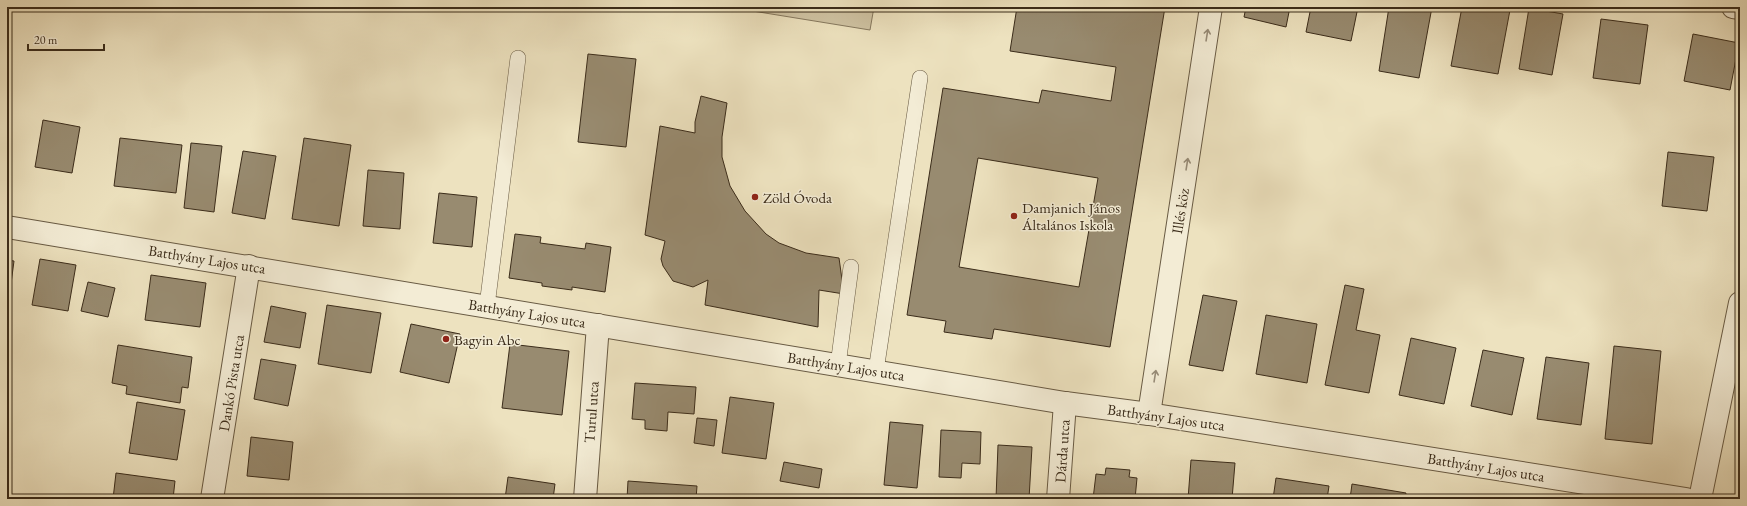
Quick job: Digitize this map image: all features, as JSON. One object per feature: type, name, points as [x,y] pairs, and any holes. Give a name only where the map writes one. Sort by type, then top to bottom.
[{"type":"street","name":"Illés köz","points":[[1150,414],[1211,7]]},
{"type":"street","points":[[1733,7],[1740,8]]},
{"type":"street","name":"Batthyány Lajos utca","points":[[7,227],[249,266],[1065,403],[1150,414],[1679,498]]},
{"type":"street","name":"Dankó Pista utca","points":[[212,499],[249,266]]},
{"type":"street","points":[[1700,499],[1740,303]]},
{"type":"street","name":"Turul utca","points":[[585,499],[598,325]]},
{"type":"street","name":"Dárda utca","points":[[1058,499],[1065,403]]},
{"type":"lane","points":[[487,306],[518,58]]},
{"type":"lane","points":[[876,371],[920,78]]},
{"type":"lane","points":[[838,365],[851,267]]},
{"type":"shaded area","points":[[728,7],[874,7],[870,30]]},
{"type":"building","points":[[1017,7],[1165,7],[1110,347],[994,329],[992,339],[944,332],[946,321],[907,315],[943,88],[1039,103],[1042,90],[1111,101],[1116,67],[1010,51]],"holes":[[[978,158],[1098,178],[1079,287],[959,267]]]},
{"type":"building","points":[[1246,7],[1290,7],[1286,27],[1244,17]]},
{"type":"building","points":[[1311,7],[1358,7],[1351,41],[1306,32]]},
{"type":"building","points":[[1389,7],[1432,7],[1419,78],[1379,71]]},
{"type":"building","points":[[1462,7],[1491,7],[1510,10],[1498,74],[1451,66]]},
{"type":"building","points":[[1529,8],[1563,14],[1552,75],[1519,69]]},
{"type":"building","points":[[1601,19],[1648,25],[1640,84],[1593,78]]},
{"type":"building","points":[[1693,34],[1739,43],[1730,90],[1684,81]]},
{"type":"building","points":[[588,54],[636,59],[626,147],[578,142]]},
{"type":"building","points":[[701,96],[727,103],[722,137],[722,157],[730,186],[745,211],[766,234],[779,243],[806,253],[839,258],[844,294],[819,290],[818,327],[705,305],[708,280],[693,287],[673,281],[663,266],[661,259],[665,241],[645,235],[660,126],[695,133],[695,122]]},
{"type":"building","points":[[43,120],[80,127],[72,173],[35,167]]},
{"type":"building","points":[[120,138],[182,145],[176,193],[114,186]]},
{"type":"building","points":[[304,138],[351,145],[339,226],[292,219]]},
{"type":"building","points":[[191,143],[222,146],[214,212],[184,208]]},
{"type":"building","points":[[243,151],[276,156],[265,219],[232,213]]},
{"type":"building","points":[[1668,152],[1714,157],[1707,211],[1662,206]]},
{"type":"building","points":[[368,170],[404,173],[400,229],[363,226]]},
{"type":"building","points":[[439,193],[477,197],[472,247],[433,243]]},
{"type":"building","points":[[515,234],[541,237],[540,243],[585,249],[586,243],[611,247],[605,292],[572,287],[572,290],[542,286],[542,283],[509,278]]},
{"type":"building","points":[[40,259],[76,265],[68,311],[32,305]]},
{"type":"building","points":[[7,260],[14,261],[7,314]]},
{"type":"building","points":[[151,275],[206,283],[200,327],[145,320]]},
{"type":"building","points":[[88,282],[115,288],[108,317],[81,311]]},
{"type":"building","points":[[1345,285],[1364,289],[1356,330],[1380,335],[1369,393],[1325,385]]},
{"type":"building","points":[[1203,295],[1237,301],[1223,371],[1189,365]]},
{"type":"building","points":[[327,305],[381,313],[371,373],[318,364]]},
{"type":"building","points":[[271,306],[306,313],[300,348],[264,342]]},
{"type":"building","points":[[1266,315],[1317,324],[1307,383],[1256,374]]},
{"type":"building","points":[[411,324],[460,334],[449,383],[400,372]]},
{"type":"building","points":[[1411,338],[1456,348],[1444,404],[1399,395]]},
{"type":"building","points":[[510,344],[569,351],[562,415],[502,408]]},
{"type":"building","points":[[118,345],[192,357],[188,388],[182,387],[180,403],[126,394],[127,386],[112,383]]},
{"type":"building","points":[[1614,346],[1661,351],[1652,444],[1605,439]]},
{"type":"building","points":[[1483,350],[1524,358],[1512,415],[1471,406]]},
{"type":"building","points":[[1546,357],[1589,363],[1581,425],[1537,419]]},
{"type":"building","points":[[261,359],[296,365],[288,406],[254,399]]},
{"type":"building","points":[[635,383],[696,387],[694,414],[668,412],[667,431],[645,429],[645,420],[632,419]]},
{"type":"building","points":[[730,397],[774,403],[766,459],[722,453]]},
{"type":"building","points":[[137,402],[185,410],[177,460],[129,453]]},
{"type":"building","points":[[697,418],[717,420],[714,446],[694,443]]},
{"type":"building","points":[[890,422],[923,425],[917,488],[884,485]]},
{"type":"building","points":[[941,430],[981,432],[980,464],[962,463],[961,478],[939,477]]},
{"type":"building","points":[[251,437],[293,442],[289,480],[247,476]]},
{"type":"building","points":[[998,445],[1032,447],[1029,499],[996,499]]},
{"type":"building","points":[[1191,460],[1235,463],[1232,499],[1188,499]]},
{"type":"building","points":[[784,462],[822,469],[819,488],[780,481]]},
{"type":"building","points":[[1106,468],[1130,470],[1129,477],[1137,478],[1135,499],[1093,499],[1096,474],[1105,475]]},
{"type":"building","points":[[116,473],[175,481],[173,499],[113,499]]},
{"type":"building","points":[[508,477],[555,484],[553,499],[505,499]]},
{"type":"building","points":[[1276,478],[1329,486],[1327,499],[1273,499]]},
{"type":"building","points":[[628,481],[697,486],[696,499],[627,499]]},
{"type":"building","points":[[1352,484],[1406,493],[1405,499],[1350,499]]},
{"type":"place","name":"Zöld Óvoda","points":[[755,197]]},
{"type":"place","name":"Damjanich János Általános Iskola","points":[[1014,216]]},
{"type":"place","name":"Bagyin Abc","points":[[446,339]]}]
